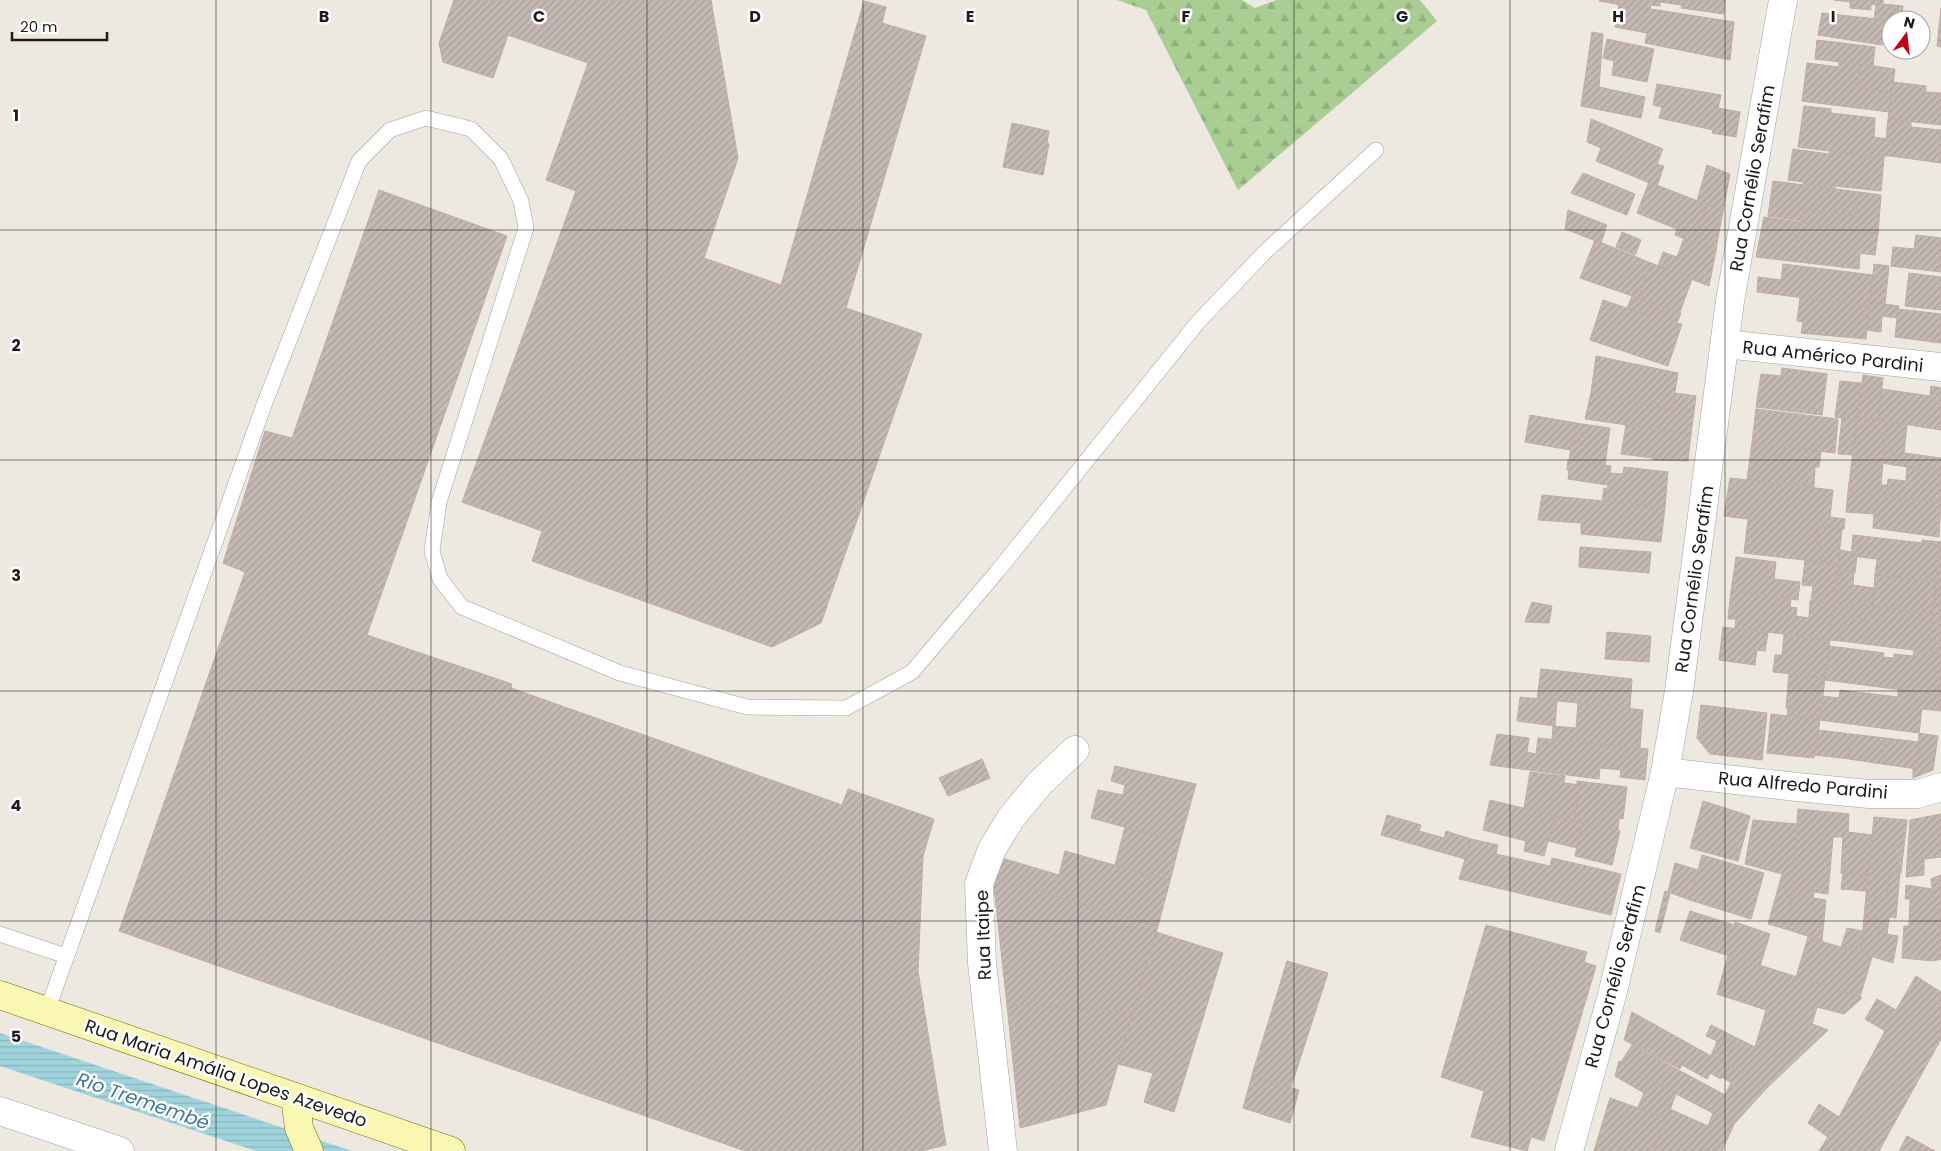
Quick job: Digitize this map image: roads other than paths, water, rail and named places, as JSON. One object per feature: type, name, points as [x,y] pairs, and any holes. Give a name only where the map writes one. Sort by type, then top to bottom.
[{"type":"main road","name":"Rua Maria Amália Lopes Azevedo","points":[[0,995],[451,1151]]},
{"type":"main road","points":[[295,1097],[304,1139]]},
{"type":"street","name":"Rua Cornélio Serafim","points":[[1569,1151],[1614,986],[1665,772],[1680,681],[1732,291],[1783,0]]},
{"type":"street","name":"Rua Américo Pardini","points":[[1725,344],[1941,367]]},
{"type":"street","name":"Rua Itaipe","points":[[1003,1151],[982,963],[980,884],[992,849],[1011,818],[1039,784],[1075,750]]},
{"type":"street","name":"Rua Alfredo Pardini","points":[[1665,772],[1869,794],[1918,794],[1941,787]]},
{"type":"street","points":[[0,1111],[120,1151]]},
{"type":"lane","points":[[47,1011],[264,405],[359,161],[390,130],[426,118],[471,128],[501,159],[521,200],[526,228],[439,502],[432,550],[440,579],[462,607],[471,611],[620,673],[747,707],[846,708],[912,672],[1002,565],[1199,321],[1264,253],[1376,150]]},
{"type":"lane","points":[[0,934],[66,956]]},
{"type":"water","name":"Rio Tremembé","points":[[0,1033],[352,1151],[256,1151],[0,1066]]}]
